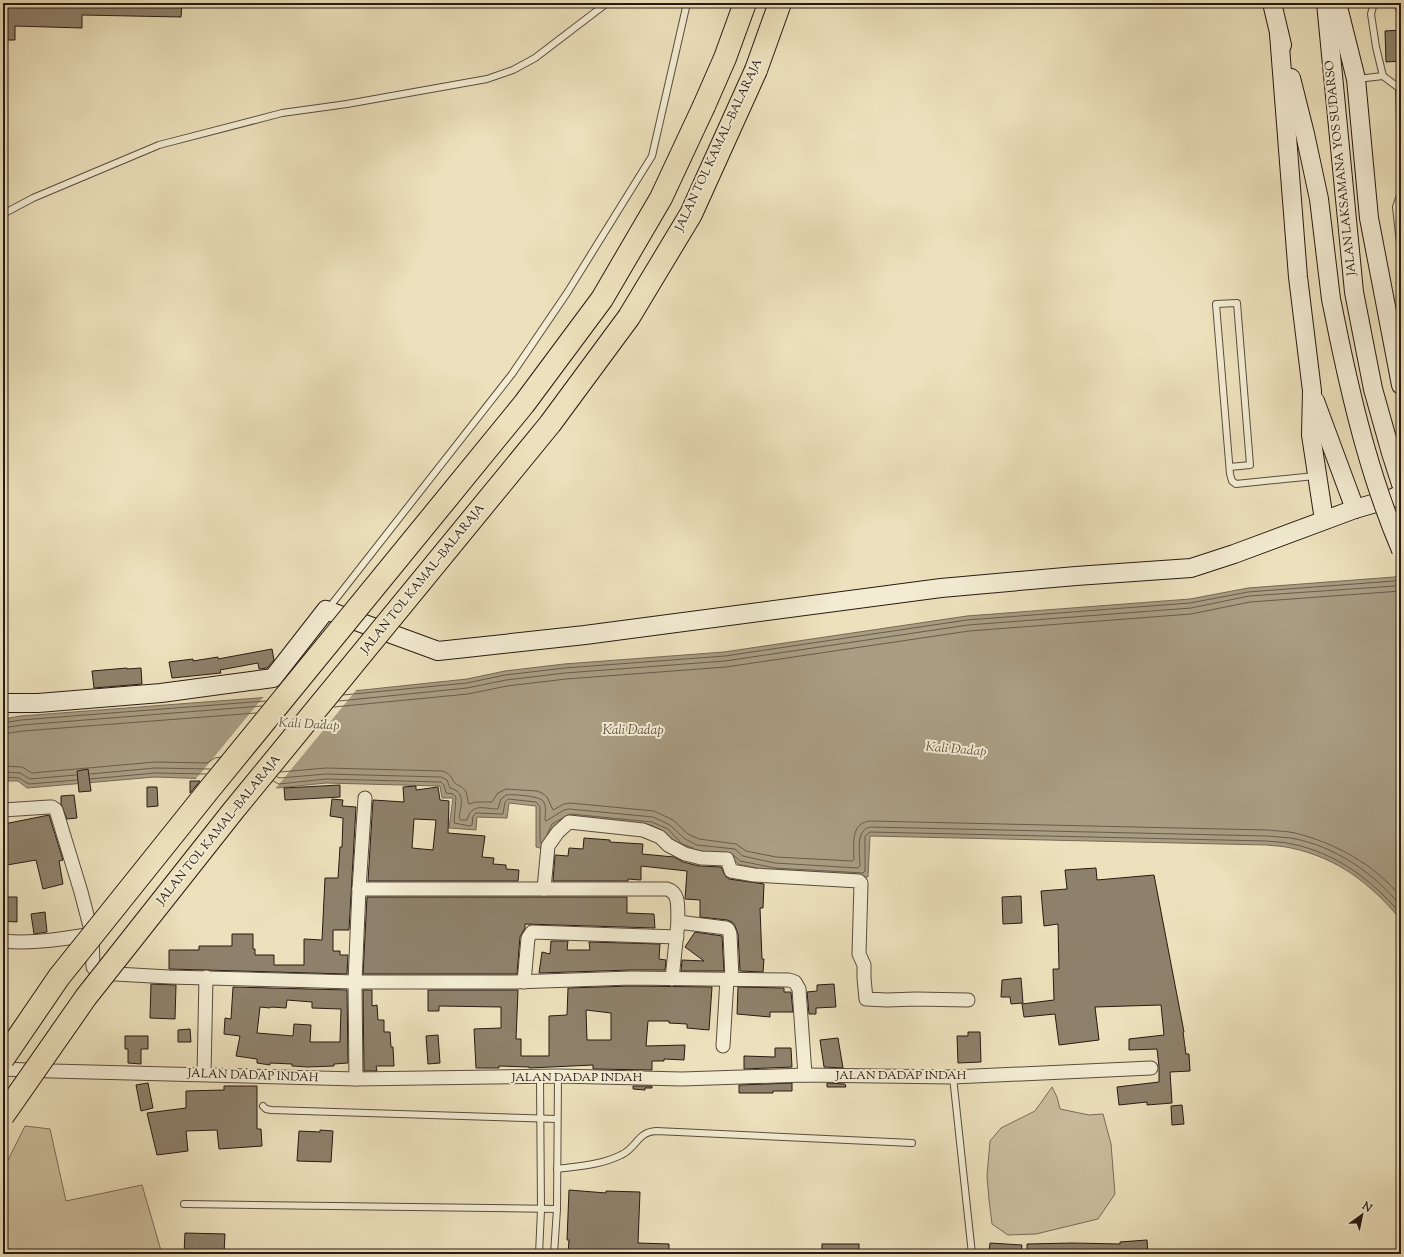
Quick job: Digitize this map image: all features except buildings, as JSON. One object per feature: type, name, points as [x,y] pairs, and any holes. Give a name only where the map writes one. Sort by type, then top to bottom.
[{"type":"highway","points":[[3,1059],[59,977],[208,791],[524,404],[602,299],[661,198],[725,58],[745,3]]},
{"type":"highway","name":"JALAN TOL KAMAL–BALARAJA","points":[[3,1116],[86,996],[233,811],[550,424],[630,317],[691,214],[756,70],[780,3]]},
{"type":"main road","name":"JALAN LAKSAMANA YOS SUDARSO","points":[[1272,3],[1306,134],[1317,192],[1331,299],[1350,391],[1369,460],[1401,550]]},
{"type":"main road","points":[[1336,3],[1356,79],[1369,218],[1401,386]]},
{"type":"main road","name":"JALAN LAKSAMANA YOS SUDARSO","points":[[1336,3],[1336,117],[1354,292],[1373,389],[1401,484]]},
{"type":"main road","points":[[1279,34],[1298,277],[1312,391],[1311,435],[1324,520]]},
{"type":"main road","points":[[1336,117],[1356,79]]},
{"type":"main road","points":[[1312,391],[1355,509]]},
{"type":"main road","points":[[3,703],[38,703],[161,693],[273,678],[326,610],[438,651],[585,635],[940,588],[1191,568],[1401,494]]},
{"type":"street","points":[[356,1079],[355,982],[365,798]]},
{"type":"street","points":[[3,810],[49,807],[56,810],[92,934],[93,967],[98,973],[169,977],[355,982],[524,982],[631,978],[789,980],[795,982],[799,989],[805,1075]]},
{"type":"street","points":[[544,889],[548,846],[558,832],[569,822],[643,830],[660,837],[668,845],[684,854],[702,858],[727,859],[731,871],[754,875],[859,881],[861,883],[860,954],[864,965],[866,999],[968,1000]]},
{"type":"street","points":[[359,889],[667,889],[672,891],[676,896],[678,922],[672,979]]},
{"type":"street","points":[[678,922],[726,928],[730,934],[729,979],[724,1046]]},
{"type":"street","points":[[524,982],[528,938],[530,933],[534,931],[677,937]]},
{"type":"street","points":[[3,941],[60,940],[92,934]]},
{"type":"street","points":[[204,1074],[206,977]]},
{"type":"street","name":"JALAN DADAP INDAH","points":[[3,1068],[52,1071],[356,1079],[558,1076],[682,1079],[805,1075],[953,1077],[1150,1068]]},
{"type":"lane","points":[[3,214],[33,198],[160,145],[282,113],[363,102],[487,79],[500,75],[535,58],[607,3]]},
{"type":"lane","points":[[326,610],[512,374],[567,293],[652,156],[687,3]]},
{"type":"lane","points":[[1374,3],[1371,14],[1376,48],[1383,76]]},
{"type":"lane","points":[[1398,3],[1401,17]]},
{"type":"lane","points":[[1356,79],[1383,76],[1400,86],[1401,164]]},
{"type":"lane","points":[[1401,192],[1396,207],[1401,252]]},
{"type":"lane","points":[[1230,467],[1250,465],[1237,303],[1216,304],[1230,467],[1232,481],[1236,484],[1317,476]]},
{"type":"lane","points":[[554,1254],[557,1209],[558,1076]]},
{"type":"lane","points":[[539,1254],[541,1210],[540,1077]]},
{"type":"lane","points":[[953,1077],[972,1254]]},
{"type":"lane","points":[[264,1106],[266,1109],[271,1110],[557,1119]]},
{"type":"lane","points":[[557,1169],[597,1164],[620,1156],[630,1150],[644,1134],[649,1131],[912,1143]]},
{"type":"lane","points":[[184,1204],[541,1210],[557,1209]]},
{"type":"shaded area","points":[[1052,1087],[1057,1097],[1060,1109],[1089,1115],[1103,1114],[1111,1144],[1115,1194],[1098,1219],[1036,1234],[1008,1235],[992,1224],[987,1176],[990,1141],[1001,1128],[1035,1111]]},
{"type":"shaded area","points":[[25,1126],[50,1129],[66,1201],[142,1185],[162,1254],[3,1254],[3,1170]]},
{"type":"water","name":"Kali Dadap","points":[[1401,575],[1401,920],[1378,895],[1352,874],[1339,866],[1308,852],[1279,846],[870,836],[868,877],[774,872],[738,864],[733,858],[679,847],[665,832],[651,825],[569,818],[544,849],[536,847],[536,806],[509,803],[507,818],[477,817],[476,830],[449,828],[453,798],[442,798],[440,786],[326,783],[277,788],[254,773],[222,771],[213,779],[155,777],[27,788],[18,781],[3,781],[3,719],[21,716],[363,690],[467,679],[505,671],[564,664],[724,652],[967,616],[1190,599],[1248,588],[1394,577]]},
{"type":"pier","points":[[358,688],[275,789],[254,775],[223,773],[213,781],[195,780],[265,695]]}]
